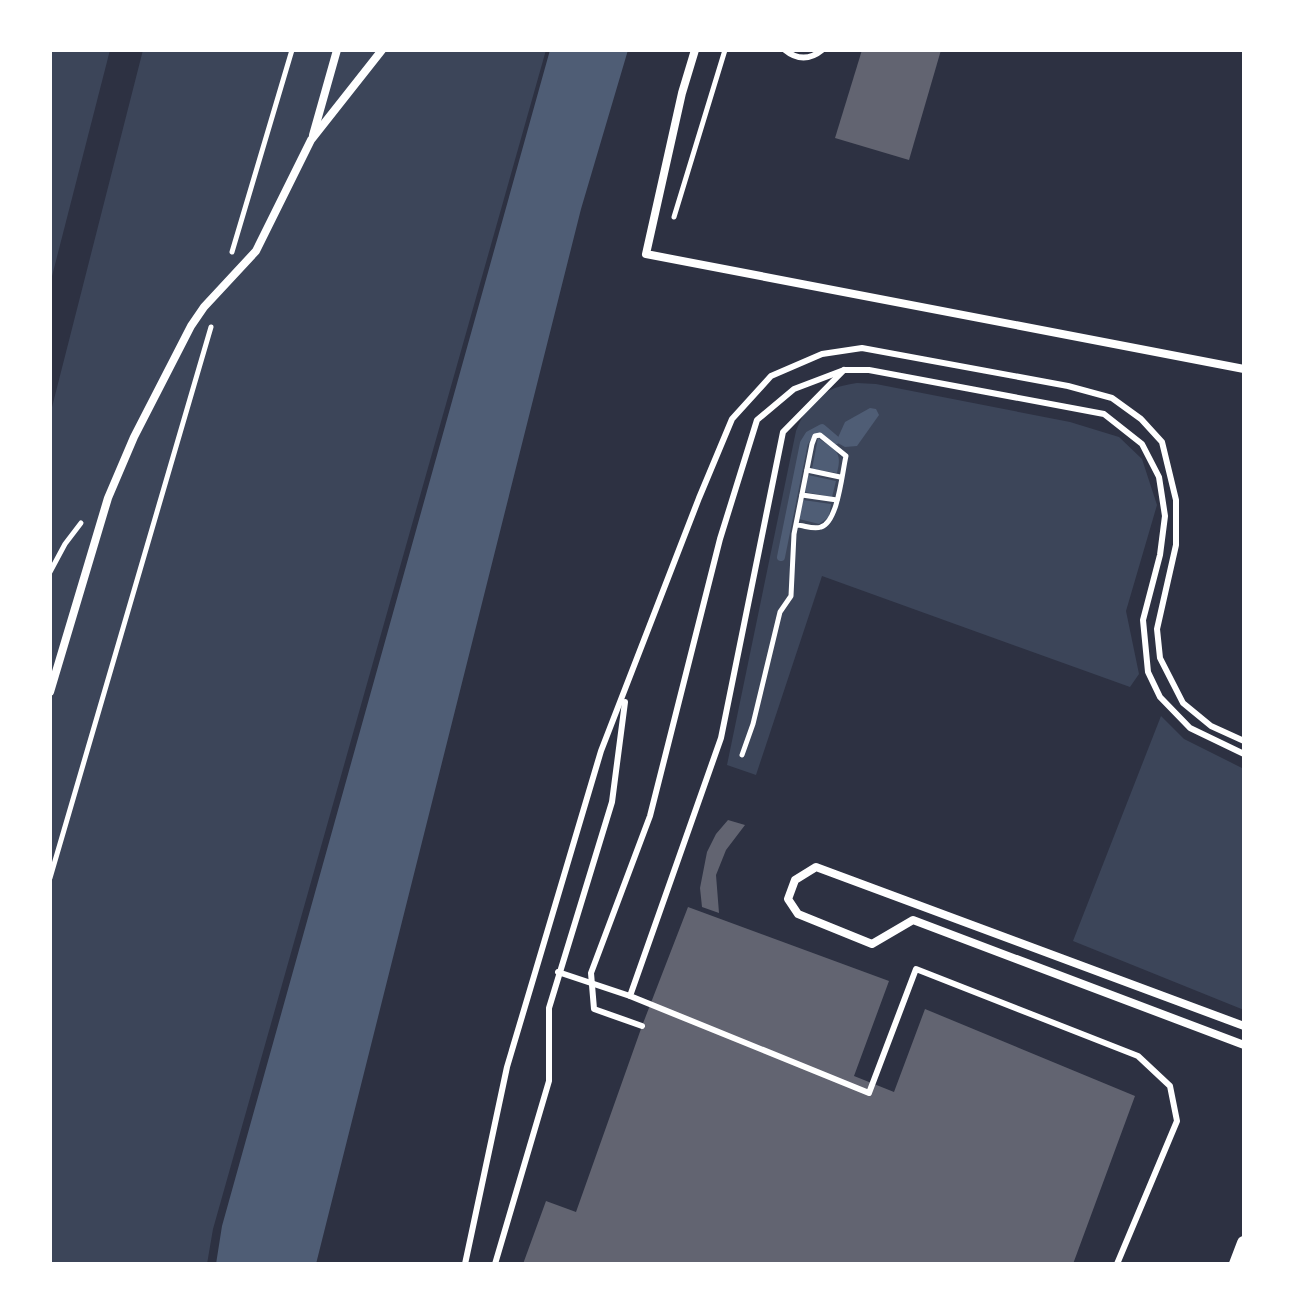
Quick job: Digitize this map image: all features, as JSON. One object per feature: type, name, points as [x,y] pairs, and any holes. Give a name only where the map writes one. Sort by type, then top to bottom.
[{"type":"street","points":[[50,692],[108,498],[134,437],[191,326],[204,307],[256,251],[311,140],[337,50]]},
{"type":"street","points":[[311,140],[382,50]]},
{"type":"street","points":[[695,50],[682,93],[646,254],[1244,369]]},
{"type":"street","points":[[1244,1026],[816,867],[795,880],[788,899],[798,914],[872,944],[913,920],[1244,1045]]},
{"type":"street","points":[[1236,1264],[1244,1243]]},
{"type":"lane","points":[[785,50],[801,58],[811,57],[822,50]]},
{"type":"lane","points":[[465,1264],[507,1067],[601,751],[732,419],[771,376],[822,354],[862,348],[1068,386],[1112,398],[1141,419],[1162,442],[1176,500],[1176,545],[1157,629],[1160,658],[1183,703],[1211,726],[1244,741]]},
{"type":"lane","points":[[642,1026],[594,1009],[591,973],[650,816],[720,539],[757,420],[794,389],[844,370],[869,370],[1104,414],[1142,444],[1159,477],[1165,516],[1160,555],[1143,620],[1148,672],[1160,697],[1190,728],[1244,754]]},
{"type":"lane","points":[[630,996],[721,738],[783,432],[844,370]]},
{"type":"lane","points":[[495,1264],[549,1081],[549,1008],[612,802],[626,691]]},
{"type":"lane","points":[[558,972],[630,996],[869,1093],[916,969],[1138,1056],[1170,1086],[1177,1121],[1117,1264]]},
{"type":"path","points":[[50,878],[292,50]]},
{"type":"path","points":[[661,259],[725,50]]},
{"type":"path","points":[[742,755],[753,724],[780,612],[791,596],[793,536],[804,480],[812,471],[815,436],[820,435],[846,456],[830,500],[835,514],[821,528],[796,525]]},
{"type":"path","points":[[812,471],[840,477]]},
{"type":"path","points":[[802,494],[830,500]]},
{"type":"path","points":[[50,572],[65,544],[85,518],[108,498]]},
{"type":"shaded area","points":[[50,50],[110,50],[50,284]]},
{"type":"shaded area","points":[[143,50],[546,50],[213,1229],[207,1264],[50,1264],[50,415]]},
{"type":"shaded area","points":[[550,50],[628,50],[581,209],[316,1264],[216,1264],[222,1226]]},
{"type":"shaded area","points":[[857,383],[876,384],[1070,422],[1119,437],[1142,459],[1157,505],[1126,611],[1139,674],[1130,687],[822,576],[756,775],[727,765],[796,431],[806,411],[819,397],[835,388]]},
{"type":"shaded area","points":[[870,408],[876,409],[879,415],[857,446],[845,447],[836,442],[845,422]]},
{"type":"shaded area","points":[[818,438],[838,455],[837,473],[812,469]]},
{"type":"shaded area","points":[[808,475],[836,481],[832,497],[805,492]]},
{"type":"shaded area","points":[[803,500],[831,504],[829,517],[819,524],[799,519]]},
{"type":"shaded area","points":[[1161,716],[1184,739],[1244,769],[1244,1010],[1073,941]]},
{"type":"building","points":[[862,50],[941,50],[909,160],[835,138]]},
{"type":"building","points":[[728,820],[745,825],[726,850],[716,875],[719,913],[702,907],[700,888],[707,852]]},
{"type":"building","points":[[688,907],[889,981],[854,1076],[894,1092],[925,1009],[1135,1096],[1073,1264],[523,1264],[546,1201],[576,1212]]},
{"type":"waterway","points":[[781,557],[804,443],[809,435],[822,428],[836,440]]}]
